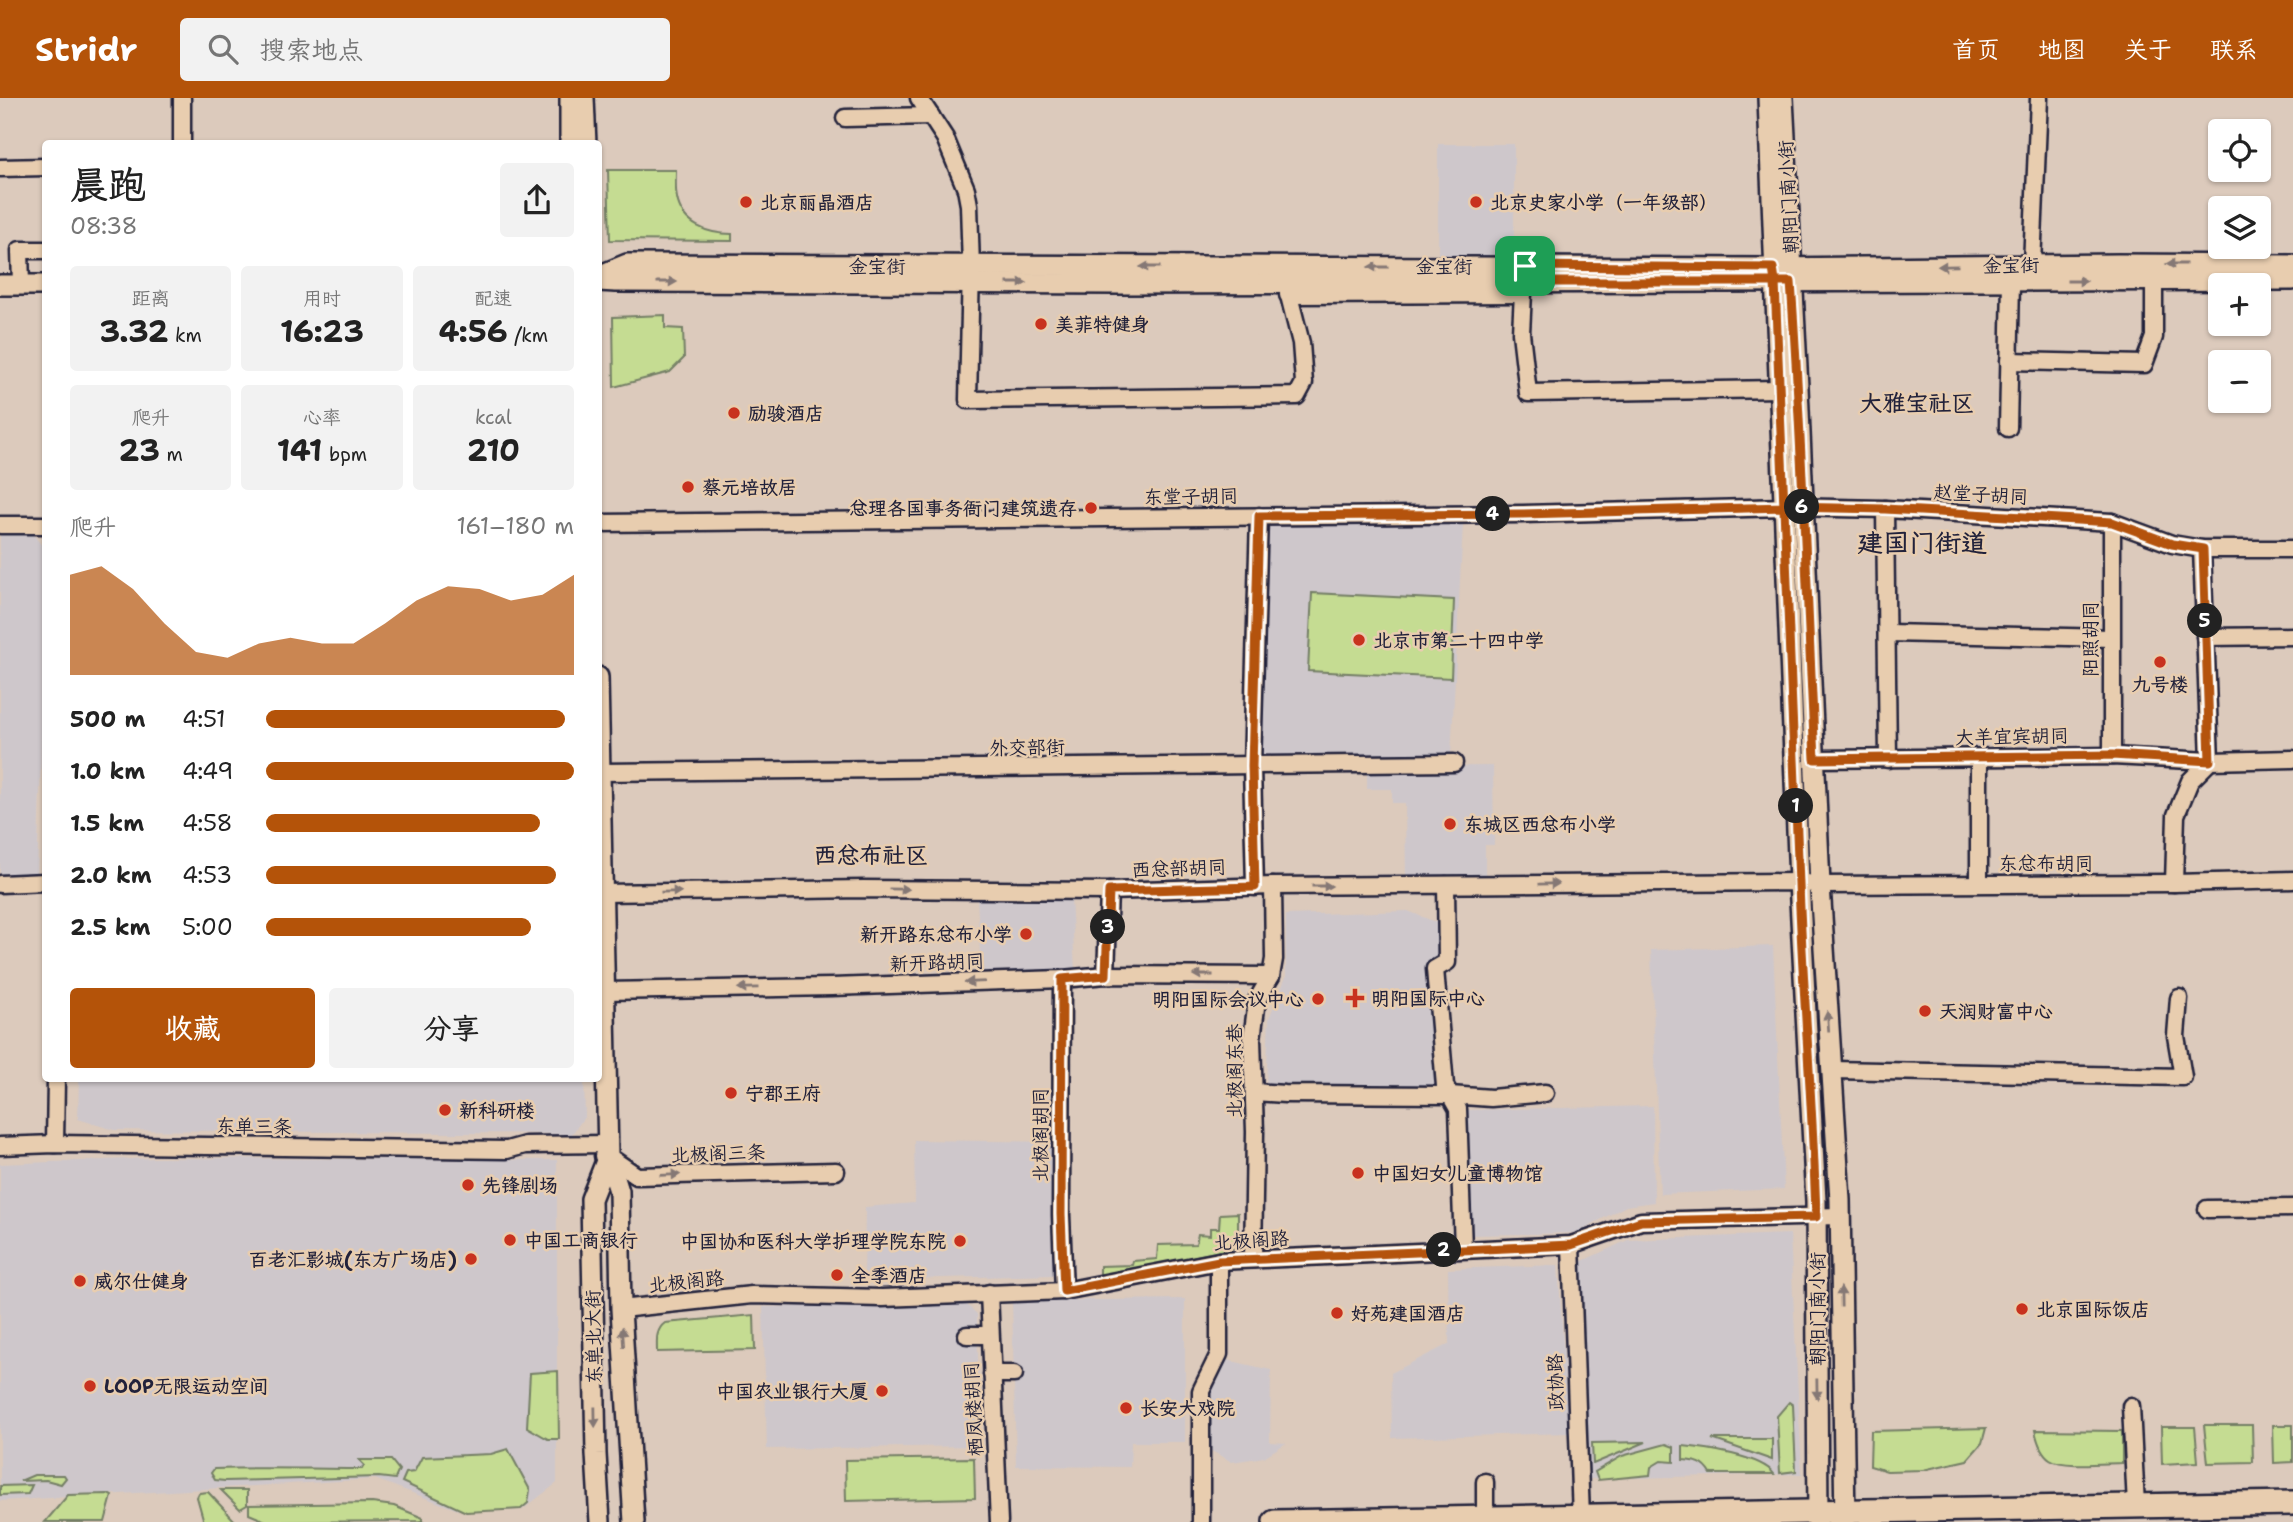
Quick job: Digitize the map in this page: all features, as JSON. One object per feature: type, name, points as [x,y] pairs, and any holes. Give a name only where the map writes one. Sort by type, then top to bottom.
[{"type":"highway","points":[[1275,1522],[1581,1517],[1818,1518],[2293,1503]]},
{"type":"main road","points":[[570,98],[570,140]]},
{"type":"main road","points":[[584,98],[586,140]]},
{"type":"main road","name":"朝阳门南小街","points":[[1768,98],[1783,275],[1798,387],[1794,507],[1798,882],[1816,1217],[1818,1518]]},
{"type":"main road","name":"朝阳门南小街","points":[[1783,98],[1780,389],[1794,507],[1815,759],[1819,885],[1840,1216],[1845,1517]]},
{"type":"main road","name":"金宝街","points":[[602,276],[626,264],[1285,282],[1523,281],[1783,275],[2032,265],[2293,265]]},
{"type":"main road","name":"金宝街","points":[[1783,275],[2011,281],[2293,280]]},
{"type":"main road","points":[[0,285],[42,285]]},
{"type":"main road","name":"东单北大街","points":[[602,853],[608,1150],[619,1191],[621,1308],[634,1522]]},
{"type":"main road","name":"东单北大街","points":[[600,1522],[596,1454],[591,1199],[608,1150]]},
{"type":"street","points":[[182,98],[182,140]]},
{"type":"street","points":[[919,98],[945,138],[966,189],[971,223],[968,400],[1297,396],[1304,383],[1301,342],[1285,282],[1523,281],[1521,333],[1528,393],[1780,389]]},
{"type":"street","points":[[2032,265],[2039,98]]},
{"type":"street","points":[[845,118],[931,116]]},
{"type":"street","points":[[0,167],[42,167]]},
{"type":"street","points":[[21,285],[20,250],[42,250]]},
{"type":"street","points":[[2008,428],[2011,281]]},
{"type":"street","points":[[2009,361],[2144,364],[2154,337],[2154,281]]},
{"type":"street","name":"赵堂子胡同","points":[[1794,507],[1885,509],[2112,522],[2172,544],[2203,549],[2293,549]]},
{"type":"street","name":"东堂子胡同","points":[[602,523],[1523,514],[1794,507]]},
{"type":"street","points":[[1885,509],[1888,759]]},
{"type":"street","points":[[1255,887],[1252,766],[1259,516]]},
{"type":"street","name":"阳照胡同","points":[[2112,522],[2112,755]]},
{"type":"street","points":[[0,526],[42,525]]},
{"type":"street","points":[[2174,883],[2176,815],[2190,781],[2210,761],[2203,549]]},
{"type":"street","points":[[1888,633],[2111,638]]},
{"type":"street","points":[[2205,637],[2293,636]]},
{"type":"street","name":"大羊宜宾胡同","points":[[1815,759],[2112,755],[2210,761],[2293,758]]},
{"type":"street","points":[[1979,758],[1979,883]]},
{"type":"street","name":"外交部街","points":[[602,772],[1454,763]]},
{"type":"street","name":"东总布胡同","points":[[1798,882],[1819,885],[2293,880]]},
{"type":"street","points":[[0,884],[42,882]]},
{"type":"street","name":"西总部胡同","points":[[603,893],[863,888],[1109,891],[1273,886],[1798,882]]},
{"type":"street","points":[[1446,885],[1447,962],[1435,970],[1445,1086],[1458,1109],[1463,1249]]},
{"type":"street","name":"北极阁东巷","points":[[1253,1259],[1252,1039],[1257,1000],[1271,976],[1274,959],[1273,886]]},
{"type":"street","points":[[1106,975],[1109,891]]},
{"type":"street","name":"新开路胡同","points":[[605,991],[832,987],[1106,975],[1271,976]]},
{"type":"street","name":"北极阁胡同","points":[[1062,979],[1061,1214],[1064,1291]]},
{"type":"street","points":[[1832,1070],[2183,1077],[2176,1036],[2179,998]]},
{"type":"street","points":[[46,1082],[50,1144]]},
{"type":"street","points":[[50,1144],[56,1082]]},
{"type":"street","points":[[1254,1092],[1491,1098],[1545,1093]]},
{"type":"street","name":"东单三条","points":[[0,1146],[50,1144],[507,1150],[525,1156],[608,1150]]},
{"type":"street","name":"北极阁三条","points":[[608,1150],[637,1176],[836,1171]]},
{"type":"street","points":[[2207,1209],[2293,1209]]},
{"type":"street","name":"北极阁路","points":[[621,1308],[752,1295],[882,1298],[1064,1291],[1219,1261],[1571,1245],[1641,1221],[1840,1216]]},
{"type":"street","name":"政协路","points":[[1571,1245],[1581,1517]]},
{"type":"street","points":[[1201,1522],[1201,1391],[1219,1354],[1219,1261]]},
{"type":"street","name":"栖凤楼胡同","points":[[989,1293],[999,1522]]},
{"type":"street","points":[[967,1335],[990,1335]]},
{"type":"street","points":[[992,1374],[1014,1374]]},
{"type":"street","points":[[2131,1406],[2136,1506]]},
{"type":"street","points":[[1485,1482],[1485,1518]]},
{"type":"shaded area","name":"北京史家小学（一年级部）","points":[[1438,144],[1514,144],[1514,260],[1438,261]]},
{"type":"shaded area","name":"北京市第二十四中学","points":[[1463,523],[1451,756],[1258,760],[1264,524]]},
{"type":"shaded area","points":[[29,529],[42,546],[42,733],[37,874],[0,877],[0,530]]},
{"type":"shaded area","name":"东城区西总布小学","points":[[1493,766],[1494,845],[1485,845],[1485,880],[1406,881],[1405,803],[1392,803],[1392,789],[1367,789],[1367,767]]},
{"type":"shaded area","name":"新开路东总布小学","points":[[977,897],[1071,897],[1075,971],[981,972]]},
{"type":"shaded area","name":"明阳国际中心","points":[[1408,911],[1440,924],[1440,957],[1431,966],[1435,1087],[1266,1086],[1269,1018],[1286,977],[1286,915]]},
{"type":"shaded area","points":[[1773,946],[1784,1189],[1660,1194],[1651,950]]},
{"type":"shaded area","points":[[79,1082],[584,1082],[585,1116],[572,1134],[114,1130],[78,1119]]},
{"type":"shaded area","points":[[1653,1106],[1654,1202],[1626,1206],[1576,1233],[1470,1235],[1465,1110]]},
{"type":"shaded area","name":"中国协和医科大学护理学院东院","points":[[914,1140],[1053,1142],[1055,1275],[864,1280],[865,1207],[915,1203]]},
{"type":"shaded area","points":[[155,1158],[557,1160],[557,1483],[522,1510],[458,1510],[375,1479],[0,1501],[0,1164]]},
{"type":"shaded area","points":[[1790,1234],[1802,1474],[1588,1479],[1578,1263],[1628,1240]]},
{"type":"shaded area","points":[[1558,1265],[1569,1433],[1392,1438],[1391,1373],[1449,1344],[1448,1269]]},
{"type":"shaded area","points":[[1185,1299],[1185,1442],[1131,1442],[1130,1467],[1016,1466],[1012,1301]]},
{"type":"shaded area","points":[[965,1303],[977,1314],[980,1446],[767,1449],[763,1307]]},
{"type":"shaded area","points":[[1227,1360],[1271,1370],[1270,1442],[1286,1443],[1264,1457],[1232,1462],[1208,1449],[1210,1390]]},
{"type":"green space","points":[[608,170],[676,170],[677,198],[684,215],[705,230],[732,234],[732,241],[610,240]]},
{"type":"green space","points":[[665,315],[665,328],[683,329],[684,358],[670,372],[614,387],[613,317]]},
{"type":"green space","points":[[1312,593],[1454,600],[1451,678],[1308,671]]},
{"type":"green space","points":[[1238,1213],[1238,1247],[1100,1277],[1100,1266],[1132,1265],[1133,1261],[1157,1259],[1158,1245],[1196,1244],[1198,1234],[1210,1235],[1210,1228],[1219,1228],[1220,1214]]},
{"type":"green space","points":[[754,1315],[755,1350],[657,1352],[658,1333],[665,1323]]},
{"type":"green space","points":[[558,1371],[559,1439],[548,1439],[527,1427],[530,1373]]},
{"type":"green space","points":[[1789,1402],[1793,1405],[1796,1471],[1780,1473],[1777,1416]]},
{"type":"green space","points":[[2204,1425],[2252,1425],[2253,1462],[2208,1463]]},
{"type":"green space","points":[[2273,1425],[2293,1425],[2293,1462],[2274,1463]]},
{"type":"green space","points":[[2161,1427],[2195,1427],[2198,1462],[2162,1464]]},
{"type":"green space","points":[[1986,1428],[1982,1443],[1967,1460],[1923,1470],[1887,1471],[1870,1466],[1871,1431]]},
{"type":"green space","points":[[2035,1430],[2122,1431],[2122,1463],[2056,1462],[2044,1453]]},
{"type":"green space","points":[[1712,1439],[1772,1439],[1772,1460]]},
{"type":"green space","points":[[1646,1442],[1593,1464],[1592,1443]]},
{"type":"green space","points":[[1666,1444],[1674,1447],[1674,1462],[1661,1461],[1651,1467],[1650,1475],[1598,1480],[1595,1472],[1622,1456]]},
{"type":"green space","points":[[1683,1446],[1718,1451],[1758,1462],[1774,1474],[1711,1474],[1699,1463],[1683,1460]]},
{"type":"green space","points":[[508,1449],[530,1490],[528,1503],[521,1509],[466,1512],[402,1482],[406,1473],[414,1472],[422,1457],[491,1454]]},
{"type":"green space","points":[[974,1458],[975,1498],[846,1501],[845,1460]]},
{"type":"green space","points":[[359,1460],[391,1460],[399,1470],[395,1479],[379,1477],[225,1481],[215,1480],[211,1473],[214,1469],[232,1468],[362,1469],[364,1465]]},
{"type":"green space","points":[[34,1475],[64,1475],[66,1478],[61,1484],[46,1480],[20,1481]]},
{"type":"green space","points":[[32,1485],[28,1494],[0,1495],[0,1486]]},
{"type":"green space","points":[[221,1490],[247,1490],[247,1505],[240,1509]]},
{"type":"green space","points":[[208,1492],[236,1522],[204,1522],[197,1497],[199,1493]]},
{"type":"green space","points":[[68,1495],[112,1496],[105,1522],[45,1522]]},
{"type":"green space","points":[[372,1503],[394,1506],[423,1518],[423,1521],[268,1522],[249,1514],[249,1505]]},
{"type":"place","name":"北京丽晶酒店","points":[[746,202]]},
{"type":"place","name":"北京史家小学（一年级部）","points":[[1476,202]]},
{"type":"place","name":"美菲特健身","points":[[1041,324]]},
{"type":"place","name":"励骏酒店","points":[[734,413]]},
{"type":"place","name":"蔡元培故居","points":[[688,487]]},
{"type":"place","name":"总理各国事务衙门建筑遗存","points":[[1091,508]]},
{"type":"place","name":"北京市第二十四中学","points":[[1359,640]]},
{"type":"place","name":"九号楼","points":[[2160,662]]},
{"type":"place","name":"东城区西总布小学","points":[[1450,824]]},
{"type":"place","name":"新开路东总布小学","points":[[1026,934]]},
{"type":"place","name":"明阳国际中心","points":[[1355,998]]},
{"type":"place","name":"明阳国际会议中心","points":[[1318,999]]},
{"type":"place","name":"天润财富中心","points":[[1925,1011]]},
{"type":"place","name":"宁郡王府","points":[[731,1093]]},
{"type":"place","name":"新科研楼","points":[[445,1110]]},
{"type":"place","name":"中国妇女儿童博物馆","points":[[1358,1173]]},
{"type":"place","name":"先锋剧场","points":[[468,1185]]},
{"type":"place","name":"中国工商银行","points":[[510,1240]]},
{"type":"place","name":"中国协和医科大学护理学院东院","points":[[960,1241]]},
{"type":"place","name":"百老汇影城(东方广场店)","points":[[471,1259]]},
{"type":"place","name":"全季酒店","points":[[837,1275]]},
{"type":"place","name":"威尔仕健身","points":[[80,1281]]},
{"type":"place","name":"北京国际饭店","points":[[2022,1309]]},
{"type":"place","name":"好苑建国酒店","points":[[1337,1313]]},
{"type":"place","name":"LOOP无限运动空间","points":[[90,1386]]},
{"type":"place","name":"中国农业银行大厦","points":[[882,1391]]},
{"type":"place","name":"长安大戏院","points":[[1126,1408]]},
{"type":"district","name":"大雅宝社区","points":[[1917,403]]},
{"type":"district","name":"建国门街道","points":[[1922,543]]},
{"type":"district","name":"西总布社区","points":[[871,855]]},
{"type":"route","points":[[1525,266],[1523,282],[1775,282],[1791,282],[1798,387],[1802,508],[1815,759],[2112,755],[2210,761],[2203,549],[2172,544],[2112,522],[1885,509],[1802,508],[1785,507],[1523,514],[1259,516],[1252,766],[1255,887],[1109,891],[1106,975],[1062,979],[1061,1214],[1064,1291],[1219,1261],[1571,1245],[1641,1221],[1816,1217],[1798,882],[1785,507],[1775,282],[1773,268],[1525,266]]}]
